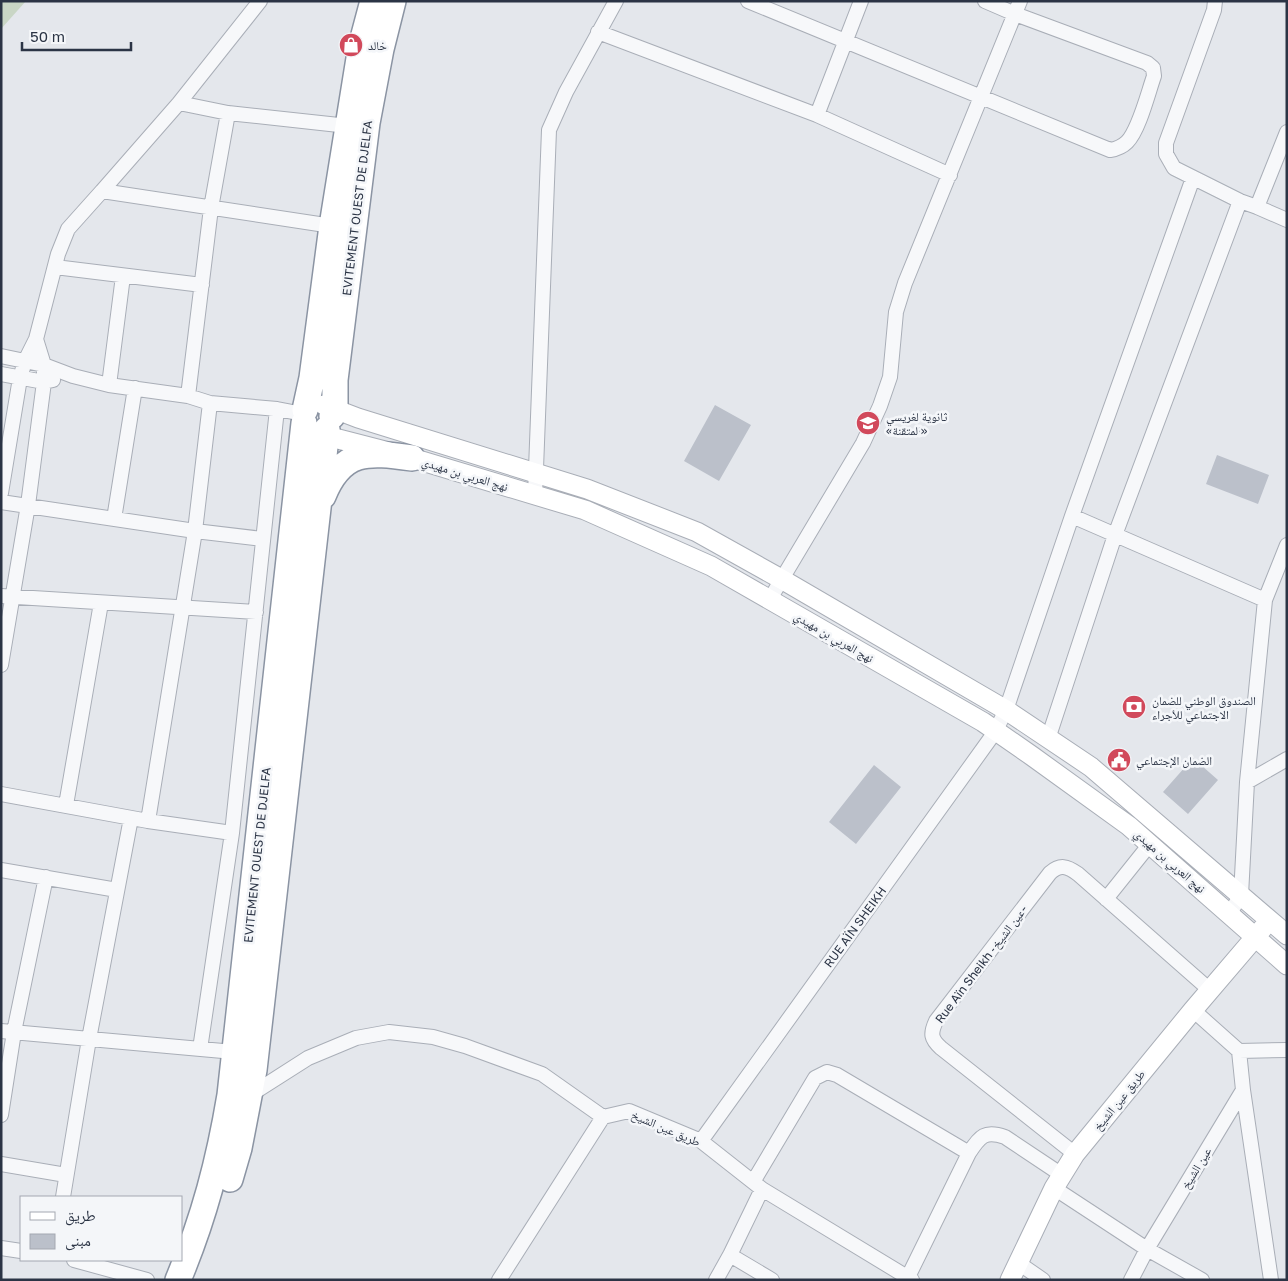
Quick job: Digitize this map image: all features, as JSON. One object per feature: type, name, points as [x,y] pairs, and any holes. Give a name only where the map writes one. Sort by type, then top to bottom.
[{"type":"highway","name":"EVITEMENT OUEST DE DJELFA","points":[[194,1280],[220,1212],[239,1148],[240,1095],[317,512],[319,419],[312,378],[332,226],[348,126],[361,46],[373,1]]},
{"type":"highway","name":"EVITEMENT OUEST DE DJELFA","points":[[178,1280],[204,1212],[221,1146],[240,1095],[234,1052],[319,419],[335,380],[367,123],[381,49],[393,1]]},
{"type":"highway","points":[[317,512],[326,487],[335,472],[353,458],[380,453],[412,458]]},
{"type":"main road","name":"نهج العربي بن مهيدي","points":[[319,419],[412,458],[585,510],[711,566],[770,599],[983,722],[1129,826],[1287,964]]},
{"type":"main road","name":"نهج العربي بن مهيدي","points":[[319,419],[537,473],[587,489],[697,532],[1006,710],[1091,767],[1281,928]]},
{"type":"main road","points":[[800,616],[812,598]]},
{"type":"main road","name":"طريق عين الشيخ","points":[[1010,1280],[1017,1262],[1058,1181],[1075,1154],[1255,937],[1281,928]]},
{"type":"street","points":[[1,493],[20,378],[25,361],[36,340],[58,254],[68,229],[179,103],[260,1]]},
{"type":"street","points":[[535,495],[549,130],[566,92],[616,1]]},
{"type":"street","points":[[748,1],[1110,150],[1118,149],[1127,142],[1135,131],[1154,76],[1153,68],[1147,63],[1017,8],[985,1]]},
{"type":"street","points":[[817,115],[862,1]]},
{"type":"street","points":[[1215,1],[1214,10],[1166,143],[1166,154],[1174,168],[1240,201],[1257,206],[1287,220]]},
{"type":"street","points":[[770,599],[863,443],[880,406],[890,377],[896,312],[905,283],[1017,8]]},
{"type":"street","points":[[598,32],[817,115],[950,175]]},
{"type":"street","points":[[179,103],[228,113],[348,126]]},
{"type":"street","points":[[188,396],[211,208],[228,113]]},
{"type":"street","points":[[1257,206],[1287,132]]},
{"type":"street","name":"RUE AÏN SHEIKH","points":[[701,1141],[996,732],[1006,710],[1072,516],[1193,178]]},
{"type":"street","points":[[102,191],[332,226]]},
{"type":"street","points":[[1048,739],[1115,535],[1240,201]]},
{"type":"street","points":[[55,267],[202,285]]},
{"type":"street","points":[[109,385],[123,276]]},
{"type":"street","points":[[1,665],[7,596],[28,505],[44,382],[44,366],[36,340]]},
{"type":"street","points":[[1,356],[109,385],[188,396],[210,403],[277,409],[319,419]]},
{"type":"street","points":[[1,374],[44,382],[73,376]]},
{"type":"street","points":[[114,519],[136,388]]},
{"type":"street","points":[[148,821],[195,531],[210,403]]},
{"type":"street","points":[[200,1048],[232,833],[277,409]]},
{"type":"street","points":[[1,502],[195,531],[263,539]]},
{"type":"street","points":[[1072,516],[1265,600]]},
{"type":"street","points":[[1230,913],[1241,895],[1247,782],[1265,600],[1287,545]]},
{"type":"street","points":[[7,596],[256,612]]},
{"type":"street","points":[[66,805],[100,603]]},
{"type":"street","points":[[1247,782],[1287,758]]},
{"type":"street","points":[[1,794],[148,821],[232,833]]},
{"type":"street","points":[[63,1196],[89,1039],[132,818]]},
{"type":"street","points":[[1106,899],[1150,844]]},
{"type":"street","name":"Rue Aïn Sheikh -عين الشيخ-","points":[[1075,1154],[941,1048],[932,1038],[931,1031],[1050,873],[1055,868],[1067,867],[1078,874],[1211,991]]},
{"type":"street","points":[[1,870],[117,890]]},
{"type":"street","points":[[1,1115],[8,1032],[46,877]]},
{"type":"street","points":[[1193,1010],[1239,1051],[1271,1280]]},
{"type":"street","points":[[8,1032],[234,1052]]},
{"type":"street","points":[[240,1095],[308,1058],[356,1038],[389,1032],[433,1037],[466,1046],[542,1074],[604,1117],[499,1280]]},
{"type":"street","points":[[1239,1051],[1287,1050]]},
{"type":"street","points":[[716,1280],[730,1255],[758,1186],[815,1078],[827,1072],[837,1075],[969,1153]]},
{"type":"street","name":"عين الشيخ","points":[[1130,1280],[1243,1090]]},
{"type":"street","name":"طريق عين الشيخ","points":[[604,1117],[630,1111],[701,1141],[758,1186],[910,1279]]},
{"type":"street","points":[[910,1279],[969,1153],[979,1138],[987,1134],[996,1134],[1005,1137],[1058,1181],[1181,1274],[1202,1280]]},
{"type":"street","points":[[1,1164],[66,1175]]},
{"type":"street","points":[[1,1248],[20,1251]]},
{"type":"street","points":[[730,1255],[772,1280]]},
{"type":"street","points":[[78,1261],[147,1280]]},
{"type":"street","points":[[1017,1262],[1043,1280]]},
{"type":"green space","points":[[1,1],[26,1],[1,29]]},
{"type":"building","points":[[715,405],[751,425],[719,481],[684,461]]},
{"type":"building","points":[[1217,455],[1269,475],[1258,504],[1206,484]]},
{"type":"building","points":[[1193,758],[1218,780],[1188,814],[1163,792]]},
{"type":"building","points":[[874,765],[901,787],[856,844],[829,822]]},
{"type":"place","name":"خالد","points":[[351,45]]},
{"type":"place","name":"ثانوية لغريسي «المتقنة»","points":[[868,423]]},
{"type":"place","name":"الصندوق الوطني للضمان الاجتماعي للأجراء","points":[[1134,707]]},
{"type":"place","name":"الضمان الإجتماعي","points":[[1119,760]]}]
